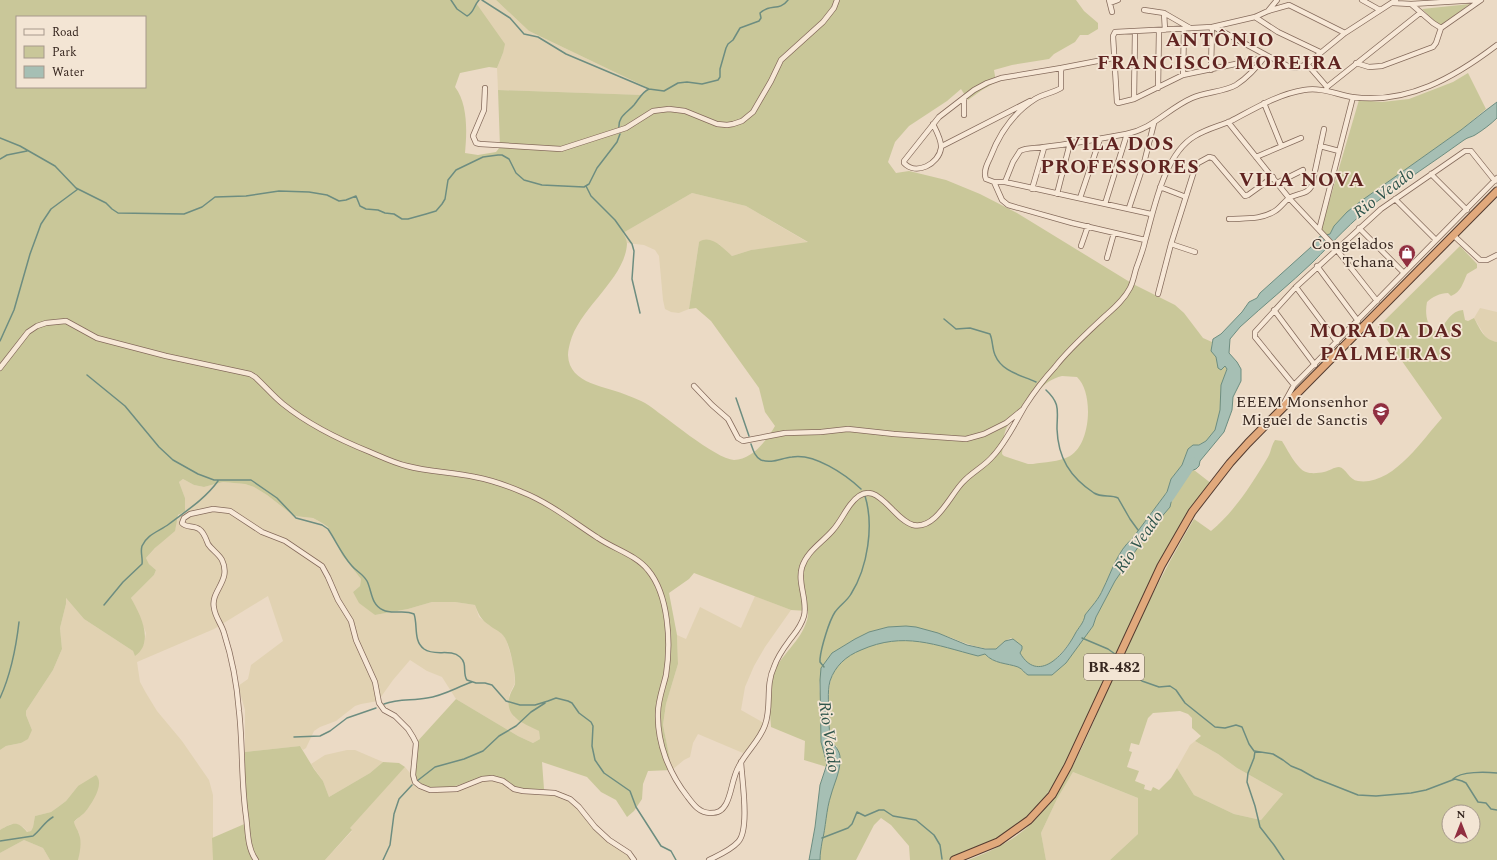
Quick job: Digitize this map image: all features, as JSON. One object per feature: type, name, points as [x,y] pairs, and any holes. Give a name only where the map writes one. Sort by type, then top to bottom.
[{"type":"highway","name":"BR-482","points":[[954,860],[998,842],[1008,836],[1029,820],[1052,795],[1068,766],[1142,606],[1177,538],[1192,512],[1230,463],[1280,410],[1333,359],[1452,235],[1497,191]]},
{"type":"street","points":[[485,88],[484,110],[473,136],[476,143],[480,144],[561,149],[626,128],[653,111],[669,109],[685,111],[717,124],[733,124],[742,120],[753,112],[765,93],[781,60],[823,22],[834,8],[837,0]]},
{"type":"street","points":[[1112,12],[1109,1],[1118,0]]},
{"type":"street","points":[[1268,11],[1277,0]]},
{"type":"street","points":[[1362,0],[1380,10]]},
{"type":"street","points":[[1213,27],[1265,57],[1290,67],[1300,68],[1345,33],[1394,1],[1411,4],[1480,0]]},
{"type":"street","points":[[1356,63],[1370,67],[1378,67],[1412,56],[1435,45],[1441,28],[1480,0]]},
{"type":"street","points":[[1411,4],[1420,13],[1441,28]]},
{"type":"street","points":[[1265,57],[1211,70],[1182,75],[1134,99],[1118,103],[1116,102],[1113,36],[1116,32],[1159,31],[1213,27],[1255,17],[1268,11],[1291,5],[1345,33]]},
{"type":"street","points":[[1144,10],[1164,13],[1191,28]]},
{"type":"street","points":[[1164,13],[1165,30]]},
{"type":"street","points":[[1326,89],[1356,63],[1420,13]]},
{"type":"street","points":[[1255,17],[1278,32],[1320,52]]},
{"type":"street","points":[[1211,70],[1213,27]]},
{"type":"street","points":[[1182,75],[1184,29]]},
{"type":"street","points":[[1158,88],[1159,31]]},
{"type":"street","points":[[1134,99],[1135,32]]},
{"type":"street","points":[[0,368],[28,332],[37,326],[46,323],[66,321],[97,338],[166,356],[250,374],[287,408],[320,428],[349,443],[400,464],[428,470],[478,477],[523,492],[545,502],[607,544],[639,561],[650,572],[655,580],[666,616],[668,646],[665,676],[658,707],[659,730],[664,754],[674,777],[695,807],[701,811],[710,813],[719,812],[726,804],[736,770],[764,729],[767,720],[768,682],[777,659],[788,641],[797,631],[803,619],[805,604],[800,572],[802,566],[812,551],[838,524],[850,504],[860,495],[865,493],[874,495],[911,524],[924,525],[940,513],[964,480],[987,463],[997,452],[1024,408],[1060,360],[1118,304],[1130,289],[1146,240],[1151,214],[1160,188],[1176,155],[1189,140],[1196,135],[1228,122],[1264,103],[1295,91],[1310,88],[1326,89],[1353,97],[1390,97],[1424,88],[1454,75],[1497,45]]},
{"type":"street","points":[[1005,182],[1013,162],[1020,150],[1028,148],[1044,148],[1100,139],[1142,130],[1191,98],[1235,85],[1265,57]]},
{"type":"street","points":[[933,124],[942,146],[940,152],[926,167],[910,167],[904,163],[904,161],[933,124],[945,112],[974,90],[993,80],[1113,58]]},
{"type":"street","points":[[1307,64],[1326,89]]},
{"type":"street","points":[[942,146],[1035,99],[1061,88],[1062,68]]},
{"type":"street","points":[[1319,230],[1353,97]]},
{"type":"street","points":[[964,98],[964,115]]},
{"type":"street","points":[[1035,99],[1012,119],[1004,130],[987,163],[985,174],[986,178],[994,182],[1005,182],[1151,214]]},
{"type":"street","points":[[1264,103],[1281,145]]},
{"type":"street","points":[[1228,122],[1289,198],[1332,245],[1377,301]]},
{"type":"street","points":[[1129,208],[1144,163],[1154,123]]},
{"type":"street","points":[[1229,219],[1255,218],[1266,215],[1275,211],[1289,198],[1308,191],[1314,179],[1324,129]]},
{"type":"street","points":[[1105,204],[1127,134]]},
{"type":"street","points":[[1256,157],[1281,145],[1301,138]]},
{"type":"street","points":[[1080,198],[1100,139]]},
{"type":"street","points":[[1057,194],[1070,143]]},
{"type":"street","points":[[1320,146],[1339,151]]},
{"type":"street","points":[[1032,189],[1044,148]]},
{"type":"street","points":[[1280,410],[1294,386],[1496,180],[1471,151],[1464,151],[1381,208],[1296,286],[1255,332],[1255,336],[1294,386]]},
{"type":"street","points":[[1158,294],[1171,244],[1195,168],[1198,163],[1209,157],[1214,159],[1245,196],[1272,177]]},
{"type":"street","points":[[1277,183],[1303,170]]},
{"type":"street","points":[[1431,174],[1467,210]]},
{"type":"street","points":[[994,182],[1002,200],[1006,204],[1066,221],[1146,240]]},
{"type":"street","points":[[1160,188],[1186,197]]},
{"type":"street","points":[[1395,199],[1436,240]]},
{"type":"street","points":[[1081,246],[1088,226]]},
{"type":"street","points":[[1359,228],[1404,273]]},
{"type":"street","points":[[1107,258],[1114,233]]},
{"type":"street","points":[[1452,235],[1480,260],[1487,260],[1497,255]]},
{"type":"street","points":[[1171,244],[1195,252]]},
{"type":"street","points":[[1317,266],[1358,321]]},
{"type":"street","points":[[1296,286],[1336,342]]},
{"type":"street","points":[[1274,310],[1315,365]]},
{"type":"street","points":[[694,386],[728,419],[738,438],[743,441],[785,433],[821,432],[848,429],[894,434],[966,438],[984,434],[996,428],[1024,408]]},
{"type":"street","points":[[256,860],[250,844],[242,792],[239,710],[231,660],[225,635],[213,608],[214,596],[223,582],[224,567],[220,558],[209,544],[201,530],[195,527],[185,526],[182,523],[186,516],[213,509],[230,511],[262,532],[285,541],[323,568],[338,600],[351,621],[356,640],[375,682],[378,703],[384,710],[395,716],[408,729],[416,743],[413,775],[415,782],[430,790],[449,790],[457,789],[482,779],[492,778],[503,781],[514,789],[518,790],[555,793],[570,799],[608,840],[630,853],[634,860]]},
{"type":"street","points":[[709,860],[730,849],[739,842],[743,834],[745,823],[741,762]]},
{"type":"shaded area","points":[[480,0],[496,0],[529,31],[648,88],[643,95],[498,90],[497,68],[503,53],[476,3]]},
{"type":"shaded area","points":[[692,193],[746,206],[809,243],[751,250],[732,256],[719,244],[699,242],[689,309],[679,313],[671,312],[665,309],[663,300],[659,256],[655,250],[644,245],[627,243],[623,233]]},
{"type":"shaded area","points":[[1480,308],[1497,312],[1497,342],[1491,341],[1485,336],[1474,318]]},
{"type":"shaded area","points":[[183,479],[194,485],[204,487],[223,482],[245,484],[254,487],[267,495],[294,516],[313,518],[328,527],[342,555],[361,579],[360,586],[353,592],[375,615],[408,609],[432,602],[455,602],[475,605],[479,617],[489,625],[499,630],[506,639],[513,663],[515,683],[509,695],[514,717],[539,731],[540,739],[533,743],[518,736],[456,699],[442,677],[427,671],[410,660],[378,701],[355,706],[336,721],[320,727],[314,731],[306,748],[303,750],[300,746],[245,752],[245,710],[238,686],[248,679],[251,665],[283,641],[268,596],[214,629],[137,662],[140,682],[146,693],[157,711],[182,741],[209,780],[213,795],[213,860],[78,860],[80,839],[74,822],[86,811],[95,795],[78,786],[66,801],[51,812],[35,816],[31,831],[28,832],[23,827],[11,824],[0,830],[0,750],[6,746],[21,743],[32,730],[26,715],[26,711],[53,670],[62,649],[60,628],[66,598],[84,619],[133,651],[135,655],[144,644],[146,633],[131,598],[154,575],[156,570],[149,564],[146,558],[161,542],[178,519],[185,498],[179,482]]},
{"type":"shaded area","points":[[755,596],[791,610],[765,647],[754,666],[745,687],[741,710],[766,724],[762,734],[743,753],[698,734],[693,743],[690,757],[672,770],[663,725],[666,704],[678,664],[677,635],[686,639],[700,607],[741,628]]},
{"type":"shaded area","points":[[1195,741],[1218,754],[1237,768],[1283,794],[1261,820],[1234,814],[1194,795],[1177,768],[1190,745]]},
{"type":"shaded area","points":[[347,750],[355,750],[383,762],[370,773],[329,797],[323,781],[311,764],[325,755]]},
{"type":"shaded area","points":[[405,767],[410,773],[412,781],[455,786],[479,779],[495,779],[518,791],[542,789],[566,794],[574,800],[599,832],[628,853],[634,860],[325,860],[352,831],[349,828]]},
{"type":"shaded area","points":[[1073,772],[1138,798],[1138,834],[1110,860],[1046,860],[1041,833],[1057,799]]},
{"type":"shaded area","points":[[24,840],[43,848],[50,860],[0,860],[0,853]]},
{"type":"green space","points":[[0,0],[480,0],[476,3],[505,44],[497,68],[489,67],[460,73],[455,87],[462,102],[466,118],[465,153],[478,155],[496,152],[500,147],[498,90],[643,95],[648,88],[529,31],[496,0],[1076,0],[1084,11],[1098,23],[1098,29],[1088,35],[1080,35],[1075,42],[1054,54],[1049,59],[1012,65],[994,70],[996,82],[968,100],[961,89],[947,101],[909,126],[895,142],[888,162],[896,173],[909,171],[946,180],[980,194],[1017,213],[1133,284],[1175,305],[1184,313],[1203,338],[1212,342],[1212,349],[1221,370],[1225,366],[1227,368],[1221,413],[1214,433],[1206,441],[1188,449],[1182,465],[1171,479],[1167,492],[1123,549],[1115,562],[1101,593],[1085,615],[1084,620],[1075,635],[1064,650],[1048,666],[1038,667],[1025,661],[1020,653],[1022,646],[1011,638],[996,649],[973,646],[937,633],[910,627],[897,626],[872,631],[840,648],[828,659],[822,668],[820,683],[821,718],[823,747],[827,767],[804,760],[805,741],[771,727],[769,698],[771,681],[782,658],[803,631],[807,620],[808,611],[791,610],[694,573],[689,579],[669,593],[677,635],[678,664],[666,704],[663,725],[672,770],[648,771],[643,784],[642,799],[634,811],[627,817],[616,800],[601,792],[587,777],[542,762],[544,789],[518,791],[507,782],[479,779],[439,789],[425,787],[412,781],[410,773],[416,743],[456,699],[518,736],[533,743],[540,739],[539,731],[521,722],[509,709],[510,695],[515,685],[514,668],[507,642],[500,632],[491,627],[482,619],[475,605],[455,602],[432,602],[408,609],[375,615],[359,603],[353,592],[360,586],[361,579],[342,555],[328,527],[313,518],[294,516],[267,495],[254,487],[245,484],[223,482],[204,487],[194,485],[183,479],[179,482],[185,498],[185,511],[178,515],[175,531],[146,558],[149,564],[156,570],[154,575],[131,598],[144,628],[145,636],[141,650],[135,656],[133,651],[84,619],[66,598],[60,628],[62,649],[53,670],[26,711],[26,715],[32,730],[28,739],[21,743],[6,746],[0,750]],"holes":[[[692,193],[746,206],[808,242],[751,250],[732,256],[717,243],[708,240],[699,242],[689,309],[696,308],[711,321],[759,388],[765,412],[775,426],[768,437],[753,453],[741,459],[734,460],[726,458],[702,445],[645,403],[582,379],[575,373],[570,365],[568,355],[570,343],[582,318],[619,269],[627,244],[623,233]],[[1062,376],[1077,377],[1086,394],[1088,418],[1086,430],[1077,450],[1070,456],[1061,460],[1033,464],[1028,464],[1004,456],[1002,454],[1004,435],[1007,427],[1043,386],[1055,378]]]},
{"type":"green space","points":[[1470,4],[1440,26],[1422,9]]},
{"type":"green space","points":[[1468,73],[1486,109],[1461,130],[1361,201],[1334,226],[1330,234],[1326,235],[1320,233],[1359,100],[1382,102],[1409,99],[1453,82]]},
{"type":"green space","points":[[1460,246],[1477,264],[1477,268],[1467,274],[1457,292],[1451,296],[1448,293],[1442,294],[1427,302],[1426,314],[1429,325],[1434,331],[1440,330],[1452,314],[1463,310],[1465,320],[1468,321],[1474,318],[1480,330],[1489,339],[1497,342],[1497,860],[1110,860],[1138,834],[1138,798],[1073,772],[1057,799],[1041,833],[1046,860],[968,860],[1017,836],[1045,809],[1068,775],[1150,599],[1194,519],[1211,531],[1220,523],[1228,515],[1249,487],[1268,457],[1275,440],[1282,441],[1289,454],[1299,467],[1306,472],[1322,472],[1339,467],[1344,469],[1352,479],[1358,481],[1371,481],[1395,469],[1406,460],[1442,418],[1378,327]],"holes":[[[1180,711],[1188,714],[1192,718],[1192,728],[1201,736],[1195,741],[1218,754],[1237,768],[1283,794],[1261,820],[1234,814],[1194,795],[1177,768],[1171,778],[1159,790],[1153,787],[1151,791],[1144,789],[1145,785],[1135,781],[1139,771],[1127,767],[1132,752],[1129,751],[1131,743],[1139,745],[1148,718],[1153,713]]]},
{"type":"green space","points":[[1194,470],[1212,484],[1181,530],[1057,780],[1038,807],[1016,828],[989,844],[948,860],[910,860],[909,846],[891,825],[881,818],[874,825],[856,860],[820,860],[820,850],[837,747],[833,742],[829,730],[829,686],[834,673],[840,664],[848,656],[868,645],[901,639],[930,643],[978,656],[985,654],[992,660],[1018,667],[1028,675],[1052,675],[1066,663],[1093,626],[1096,617],[1115,581],[1147,534],[1170,507],[1174,489],[1179,479],[1184,473]]},
{"type":"green space","points":[[300,746],[323,781],[329,797],[370,773],[383,762],[399,763],[405,767],[350,828],[352,830],[325,860],[213,860],[212,838],[249,822],[245,791],[245,752]]},
{"type":"green space","points":[[96,775],[99,783],[97,793],[86,811],[74,822],[79,833],[80,840],[78,860],[50,860],[43,848],[24,840],[0,853],[0,830],[12,824],[17,824],[24,828],[27,832],[31,831],[35,816],[51,812],[66,801],[78,786]]},
{"type":"water","points":[[1497,102],[1497,118],[1484,129],[1464,140],[1375,203],[1351,224],[1313,262],[1240,327],[1230,339],[1229,353],[1241,369],[1241,381],[1233,397],[1232,410],[1224,432],[1200,461],[1199,466],[1196,469],[1184,473],[1179,479],[1174,489],[1170,507],[1147,534],[1115,581],[1096,617],[1093,626],[1066,663],[1052,675],[1028,675],[1018,667],[992,660],[985,654],[978,656],[933,644],[906,641],[891,641],[877,644],[851,655],[838,666],[830,681],[828,699],[830,732],[832,741],[839,753],[840,759],[838,775],[829,801],[820,860],[809,860],[820,785],[827,764],[821,742],[821,668],[832,653],[869,632],[888,627],[906,626],[938,633],[967,645],[985,649],[996,649],[1005,641],[1013,639],[1022,646],[1020,653],[1027,662],[1035,666],[1042,666],[1050,663],[1058,657],[1070,642],[1082,623],[1085,615],[1095,603],[1123,549],[1167,492],[1171,479],[1182,465],[1188,449],[1193,445],[1199,445],[1206,441],[1215,430],[1220,410],[1221,385],[1227,369],[1225,366],[1221,370],[1218,368],[1216,357],[1211,351],[1213,339],[1221,334],[1242,312],[1249,302],[1257,298],[1260,293],[1311,247],[1319,237],[1330,234],[1334,226],[1347,212],[1461,130]]},
{"type":"waterway","points":[[451,0],[457,9],[467,16],[471,13],[479,0]]},
{"type":"waterway","points":[[482,0],[510,18],[524,34],[538,37],[566,54],[649,89],[664,91],[678,83],[687,82],[702,84],[718,80],[720,77],[720,69],[726,48],[740,28],[759,21],[761,18],[760,13],[767,8],[781,6],[788,0]]},
{"type":"waterway","points":[[619,128],[621,118],[634,105],[642,94],[649,89]]},
{"type":"waterway","points":[[0,138],[20,146],[55,166],[76,188],[106,203],[118,213],[184,214],[202,207],[215,197],[246,196],[279,191],[309,192],[327,195],[339,201],[356,196],[360,206],[366,209],[378,210],[385,213],[394,214],[402,219],[408,219],[436,211],[445,199],[448,180],[456,170],[483,157],[502,155],[509,159],[516,173],[524,180],[542,185],[584,187],[589,184],[597,168],[617,142],[620,134]]},
{"type":"waterway","points":[[0,159],[7,155],[27,151]]},
{"type":"waterway","points":[[586,186],[591,196],[615,220],[632,244],[634,251],[632,279],[640,313]]},
{"type":"waterway","points":[[0,341],[14,310],[30,254],[41,224],[51,209],[78,189]]},
{"type":"waterway","points":[[944,319],[956,329],[970,328],[990,334],[993,350],[998,361],[1012,372],[1036,382]]},
{"type":"waterway","points":[[87,375],[125,406],[159,447],[173,460],[198,474],[214,480],[251,480],[277,498],[296,518],[322,525],[328,529],[348,562],[364,576],[376,605],[383,610],[391,612],[406,612],[414,614],[418,642],[421,646],[428,651],[456,654],[464,663],[467,680],[492,685],[506,701],[520,705],[535,705],[548,701]]},
{"type":"waterway","points":[[1046,390],[1054,399],[1056,404],[1058,439],[1060,449],[1067,466],[1078,480],[1094,493],[1118,498],[1138,530]]},
{"type":"waterway","points":[[736,398],[749,436]]},
{"type":"waterway","points":[[751,444],[753,451],[761,460],[773,461],[788,458],[810,458],[838,471],[861,489]]},
{"type":"waterway","name":"Rio Veado","points":[[1169,498],[1193,462]]},
{"type":"waterway","points":[[104,605],[123,582],[142,564],[141,548],[147,538],[169,524],[195,504],[218,481]]},
{"type":"waterway","points":[[824,667],[820,662],[820,659],[830,622],[835,612],[851,594],[862,571],[865,559],[869,533],[868,507],[865,496]]},
{"type":"waterway","points":[[0,698],[12,661],[19,622]]},
{"type":"waterway","points":[[1082,638],[1108,649],[1115,654]]},
{"type":"waterway","points":[[1124,661],[1142,681],[1159,687],[1170,686],[1176,690],[1185,703],[1215,727],[1225,728],[1236,725],[1242,727],[1249,744],[1254,751],[1273,754],[1291,766],[1315,778],[1358,795],[1376,796],[1426,790],[1455,779],[1466,783],[1478,802],[1486,803],[1491,809],[1497,810]]},
{"type":"waterway","points":[[384,704],[395,701],[433,697],[472,682]]},
{"type":"waterway","points":[[548,701],[556,698],[568,701],[572,703],[579,713],[591,722],[593,726],[592,746],[595,760],[604,773],[630,791],[636,807],[661,846],[671,851],[676,860]]},
{"type":"waterway","points":[[417,781],[435,767],[464,759],[483,751],[499,736],[516,726],[531,712],[545,703]]},
{"type":"waterway","points":[[294,737],[320,736],[330,731],[347,718],[376,708]]},
{"type":"waterway","points":[[1255,751],[1248,773],[1247,782],[1260,827],[1284,860]]},
{"type":"waterway","points":[[1453,779],[1457,776],[1468,773],[1497,773]]},
{"type":"waterway","points":[[383,860],[390,845],[394,814],[399,799],[412,785]]},
{"type":"waterway","points":[[822,838],[848,828],[852,824],[857,812],[865,816],[879,810],[884,810],[893,816],[916,820],[934,835],[940,845],[942,859]]},
{"type":"waterway","points":[[0,841],[33,836],[47,821],[53,817]]},
{"type":"place","name":"Congelados Tchana","points":[[1407,268]]},
{"type":"place","name":"EEEM Monsenhor Miguel de Sanctis","points":[[1381,426]]},
{"type":"district","name":"ANTÔNIO FRANCISCO MOREIRA","points":[[1220,52]]},
{"type":"district","name":"VILA DOS PROFESSORES","points":[[1120,156]]},
{"type":"district","name":"VILA NOVA","points":[[1302,180]]},
{"type":"district","name":"MORADA DAS PALMEIRAS","points":[[1386,342]]}]
